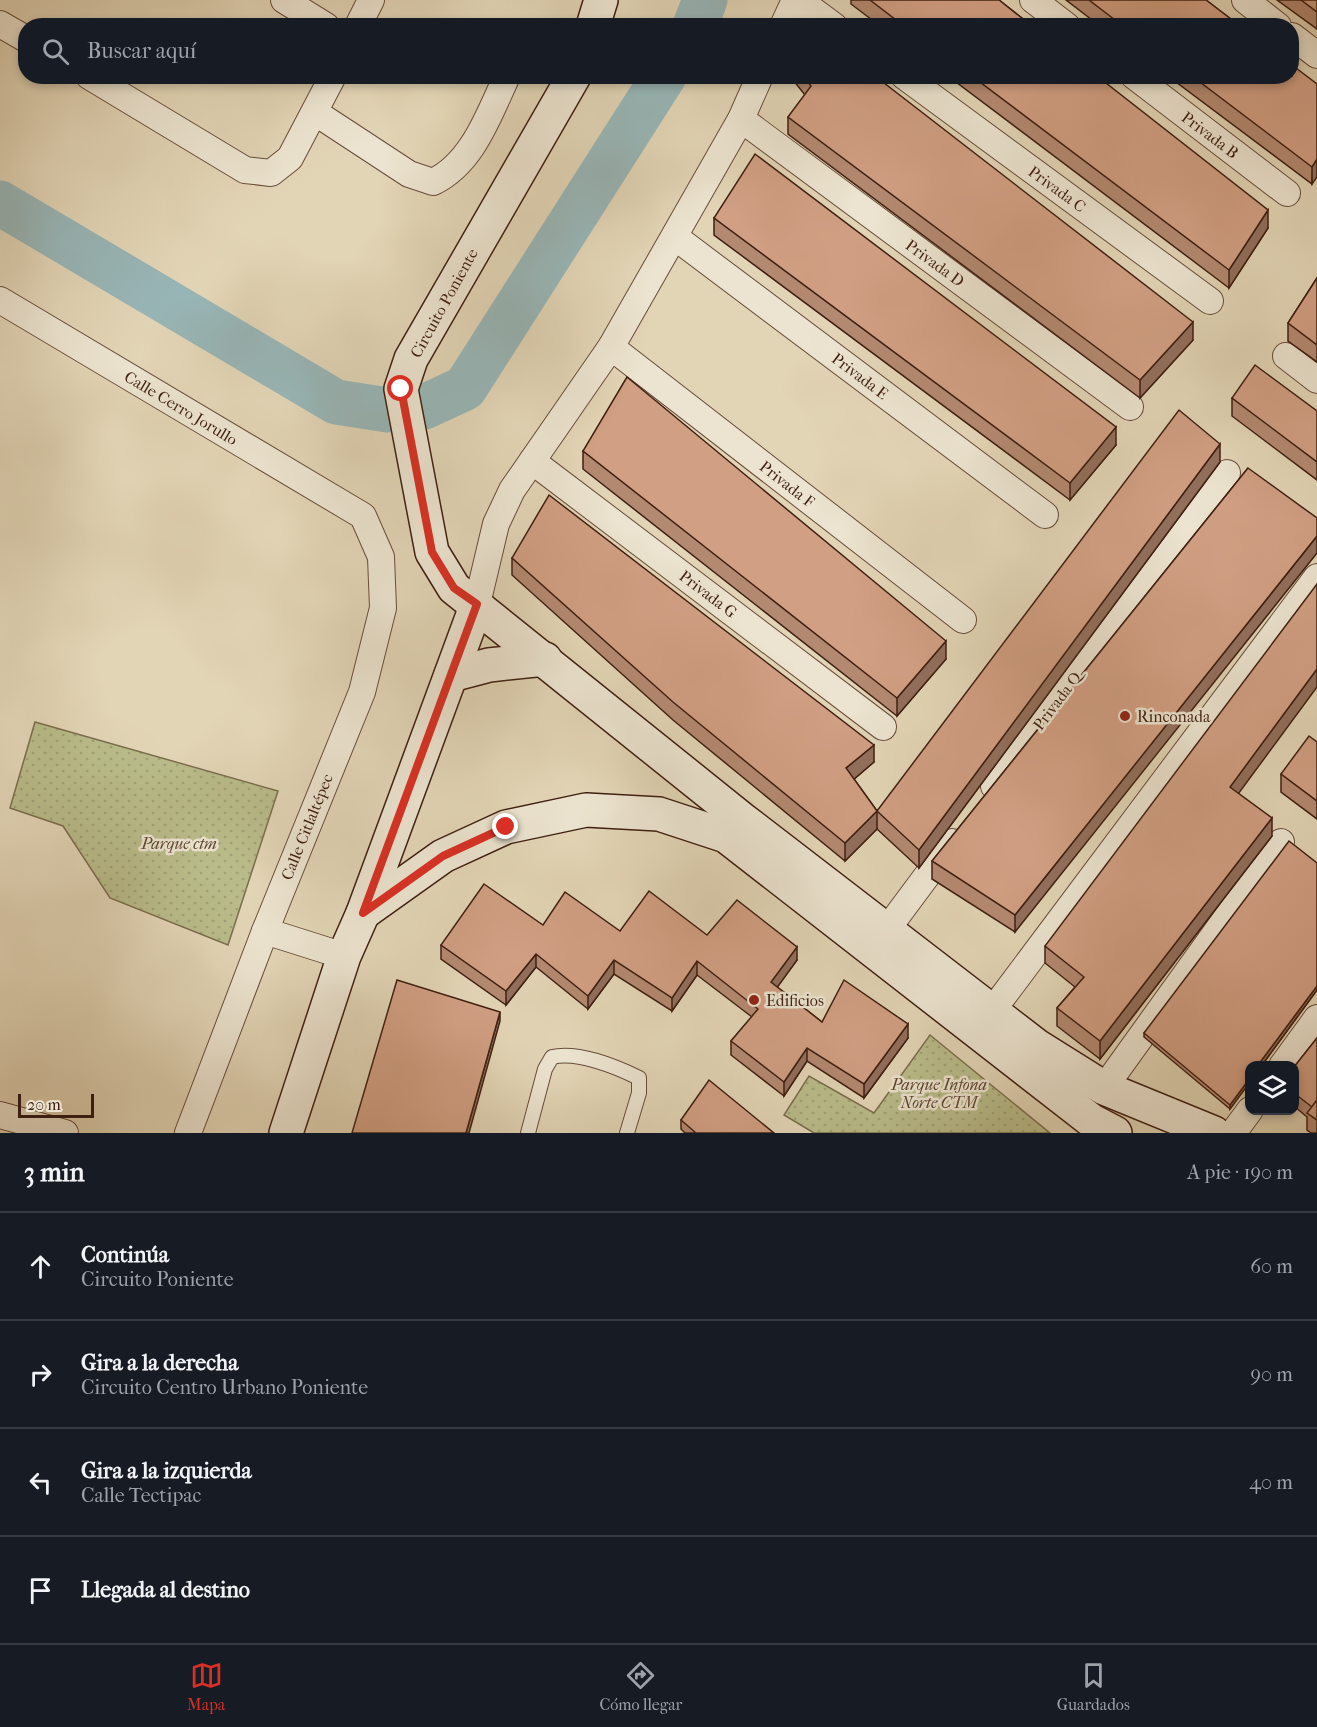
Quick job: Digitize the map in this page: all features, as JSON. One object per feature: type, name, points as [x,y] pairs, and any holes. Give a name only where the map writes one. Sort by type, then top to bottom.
[{"type":"main road","points":[[595,18],[601,0]]},
{"type":"main road","name":"Circuito Poniente","points":[[569,84],[411,359],[401,389],[432,552],[454,588],[545,658],[742,819],[888,928],[1037,1046],[1104,1088],[1214,1133]]},
{"type":"main road","points":[[286,1133],[344,956],[363,913],[477,604]]},
{"type":"main road","points":[[451,675],[489,665],[545,658]]},
{"type":"main road","points":[[363,913],[443,856],[506,827],[586,810],[659,814],[726,836],[1092,1121],[1115,1133]]},
{"type":"street","points":[[284,0],[313,18]]},
{"type":"street","points":[[362,18],[371,0]]},
{"type":"street","points":[[787,18],[797,0],[823,18]]},
{"type":"street","points":[[1033,0],[1057,18]]},
{"type":"street","points":[[1245,0],[1268,18]]},
{"type":"street","points":[[0,24],[18,34]]},
{"type":"street","points":[[1299,41],[1317,55]]},
{"type":"street","points":[[101,84],[245,170],[271,173],[290,158],[316,113],[329,84]]},
{"type":"street","points":[[316,113],[409,174],[433,182],[448,175],[461,161],[476,140],[503,84]]},
{"type":"street","points":[[477,604],[496,524],[512,490],[611,347],[741,119],[756,84]]},
{"type":"street","name":"Privada C","points":[[915,84],[1210,301]]},
{"type":"street","name":"Privada B","points":[[1144,84],[1287,193]]},
{"type":"street","name":"Privada D","points":[[741,119],[1130,407]]},
{"type":"street","name":"Privada E","points":[[675,237],[1045,514]]},
{"type":"street","name":"Calle Cerro Jorullo","points":[[0,300],[363,516]]},
{"type":"street","name":"Privada F","points":[[611,347],[963,620]]},
{"type":"street","points":[[1286,356],[1317,380]]},
{"type":"street","name":"Privada G","points":[[532,461],[883,727]]},
{"type":"street","name":"Privada Q","points":[[888,928],[1227,473]]},
{"type":"street","name":"Calle Citlaltépec","points":[[188,1133],[265,931],[362,692],[383,608],[381,557],[363,516]]},
{"type":"street","points":[[992,1011],[1317,577]]},
{"type":"street","points":[[1104,1088],[1281,842]]},
{"type":"street","points":[[265,931],[344,956]]},
{"type":"street","points":[[1285,1061],[1317,1018]]},
{"type":"street","points":[[0,1115],[65,1133]]},
{"type":"street","points":[[1233,1133],[1246,1115]]},
{"type":"lane","points":[[528,1133],[544,1069],[552,1057],[565,1054],[624,1071],[639,1078],[639,1093],[627,1133]]},
{"type":"green space","name":"Parque ctm","points":[[35,722],[278,791],[228,945],[110,898],[63,826],[10,808]]},
{"type":"green space","name":"Parque Infona Norte CTM","points":[[930,1035],[1050,1133],[814,1133],[784,1115],[809,1076],[874,1113]]},
{"type":"building","points":[[870,0],[999,0],[1022,18],[894,18]]},
{"type":"building","points":[[1089,0],[1206,0],[1230,18],[1113,18]]},
{"type":"building","points":[[1301,0],[1317,0],[1317,12]]},
{"type":"building","points":[[1299,70],[1317,84],[1317,159],[1312,167],[1203,84],[1299,84]]},
{"type":"building","points":[[810,84],[885,84],[1193,322],[1140,380],[788,117],[811,86]]},
{"type":"building","points":[[983,84],[1107,84],[1268,210],[1229,270]]},
{"type":"building","points":[[755,154],[1116,427],[1070,483],[714,218]]},
{"type":"building","points":[[1317,278],[1317,345],[1288,323]]},
{"type":"building","points":[[1255,365],[1317,411],[1317,462],[1232,398]]},
{"type":"building","points":[[627,377],[946,641],[897,698],[583,451]]},
{"type":"building","points":[[1179,410],[1220,444],[919,850],[877,811]]},
{"type":"building","name":"Rinconada","points":[[1248,468],[1317,518],[1317,536],[1015,915],[932,861]]},
{"type":"building","points":[[549,495],[874,745],[846,768],[877,811],[845,843],[673,702],[512,558]]},
{"type":"building","points":[[1317,584],[1317,669],[1230,787],[1272,818],[1100,1041],[1057,1008],[1084,977],[1045,946]]},
{"type":"building","points":[[1309,736],[1317,742],[1317,801],[1281,774]]},
{"type":"building","points":[[1289,841],[1317,863],[1317,986],[1261,1061],[1245,1061],[1245,1085],[1230,1105],[1144,1033]]},
{"type":"building","name":"Edificios","points":[[484,884],[543,925],[565,892],[620,931],[649,891],[707,935],[737,900],[797,947],[771,982],[822,1022],[844,980],[908,1024],[864,1084],[807,1048],[784,1082],[731,1041],[758,1009],[697,961],[672,998],[614,960],[588,996],[536,954],[506,991],[441,945]]},
{"type":"building","points":[[397,980],[500,1012],[466,1133],[352,1133]]},
{"type":"building","points":[[1317,1038],[1317,1100],[1312,1107],[1299,1097],[1299,1061]]},
{"type":"building","points":[[709,1080],[774,1133],[696,1133],[681,1120]]},
{"type":"building","points":[[1317,1100],[1317,1120],[1307,1113]]},
{"type":"waterway","points":[[698,18],[705,0]]},
{"type":"waterway","points":[[424,407],[465,388],[659,84]]},
{"type":"waterway","points":[[0,203],[336,402],[388,410]]},
{"type":"place","name":"Rinconada","points":[[1125,716]]},
{"type":"place","name":"Edificios","points":[[754,1000]]},
{"type":"route","points":[[401,389],[432,552],[442,572],[454,588],[477,604],[363,913],[443,856],[506,827]]}]
